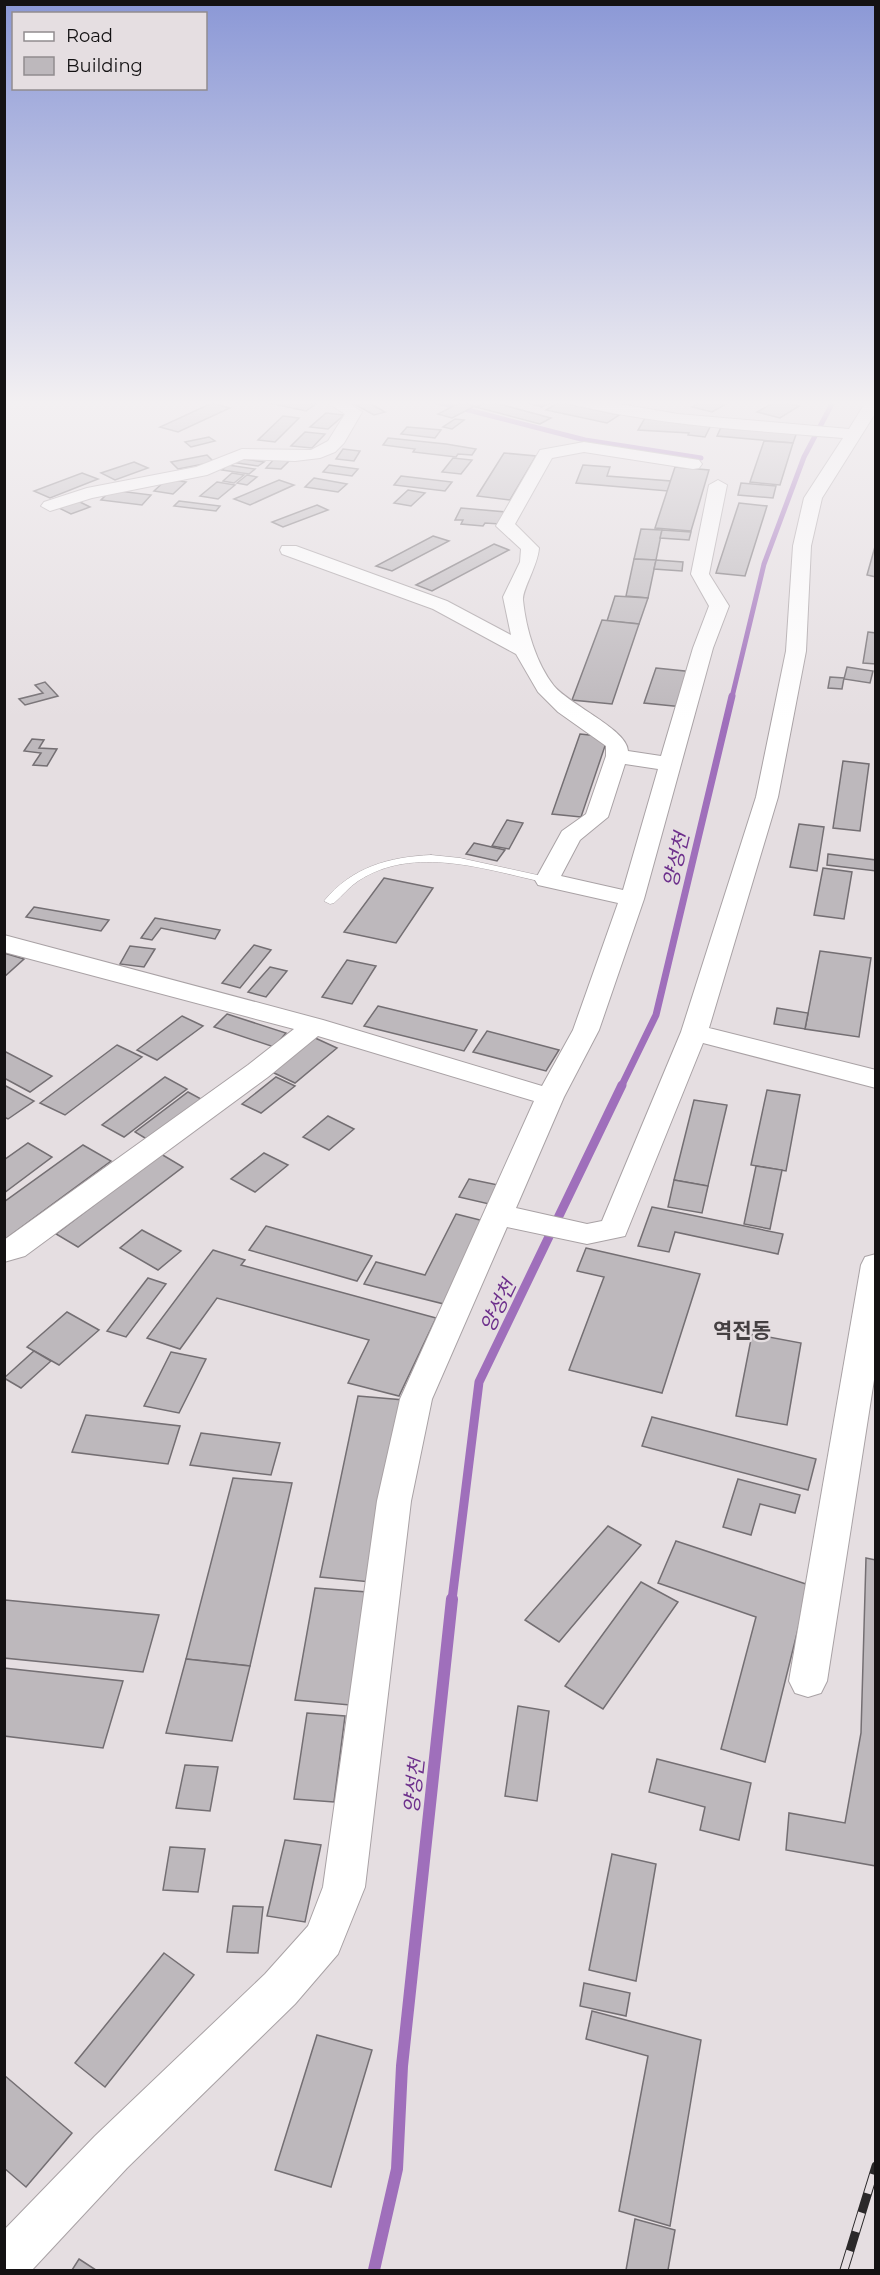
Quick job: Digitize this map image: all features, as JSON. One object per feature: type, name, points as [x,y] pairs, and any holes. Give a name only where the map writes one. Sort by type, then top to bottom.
[{"type":"street","points":[[517,506],[506,526],[530,548],[529,562],[513,597],[524,650],[545,688],[565,708],[604,732],[617,744],[617,756],[596,817],[570,836],[548,880],[632,899]]},
{"type":"street","points":[[4,2265],[111,2152],[280,1989],[323,1940],[344,1887],[394,1501],[416,1399],[512,1218],[550,1097],[586,1029],[632,899],[704,648],[719,606],[700,574],[713,506]]},
{"type":"street","points":[[512,1218],[587,1234],[614,1229],[694,1032],[767,797],[796,651],[802,546],[811,506]]},
{"type":"street","points":[[289,550],[440,605],[524,650]]},
{"type":"street","points":[[617,756],[672,764]]},
{"type":"street","points":[[4,942],[314,1026],[550,1097]]},
{"type":"street","points":[[4,1251],[14,1248],[258,1071],[314,1026]]},
{"type":"street","points":[[694,1032],[876,1079]]},
{"type":"street","points":[[808,1682],[876,1265]]},
{"type":"lane","points":[[330,901],[344,884],[367,869],[400,858],[434,858],[548,880]]},
{"type":"building","points":[[64,506],[90,507],[71,514],[59,508]]},
{"type":"building","points":[[175,506],[220,506],[216,511]]},
{"type":"building","points":[[314,506],[328,510],[283,527],[272,522]]},
{"type":"building","points":[[662,506],[698,506],[691,531],[655,528]]},
{"type":"building","points":[[738,506],[767,506],[745,576],[716,573]]},
{"type":"building","points":[[461,508],[506,512],[500,524],[485,523],[483,526],[461,524],[463,520],[455,520]]},
{"type":"building","points":[[641,529],[662,530],[656,560],[634,559]]},
{"type":"building","points":[[662,530],[691,532],[689,540],[660,538]]},
{"type":"building","points":[[433,536],[449,541],[392,571],[376,566]]},
{"type":"building","points":[[876,543],[876,577],[867,575]]},
{"type":"building","points":[[494,544],[509,550],[432,591],[416,585]]},
{"type":"building","points":[[634,559],[656,560],[648,598],[626,596]]},
{"type":"building","points":[[656,560],[683,562],[682,571],[654,569]]},
{"type":"building","points":[[615,596],[648,598],[639,624],[607,621]]},
{"type":"building","points":[[602,620],[639,624],[612,704],[572,700]]},
{"type":"building","points":[[868,632],[876,633],[876,664],[863,663]]},
{"type":"building","points":[[847,667],[873,671],[870,683],[844,679]]},
{"type":"building","points":[[656,668],[694,672],[683,707],[644,703]]},
{"type":"building","points":[[830,677],[844,678],[842,689],[828,688]]},
{"type":"building","points":[[45,682],[58,696],[25,705],[19,699],[43,693],[35,685]]},
{"type":"building","points":[[580,734],[608,737],[581,817],[552,814]]},
{"type":"building","points":[[32,739],[44,740],[39,748],[57,749],[47,766],[33,765],[41,753],[24,751]]},
{"type":"building","points":[[843,761],[869,764],[860,831],[833,828]]},
{"type":"building","points":[[507,820],[523,823],[509,849],[492,846]]},
{"type":"building","points":[[799,824],[824,827],[817,871],[790,867]]},
{"type":"building","points":[[474,843],[505,850],[497,861],[466,854]]},
{"type":"building","points":[[828,854],[876,860],[876,871],[827,865]]},
{"type":"building","points":[[823,868],[852,872],[844,919],[814,915]]},
{"type":"building","points":[[384,878],[433,888],[396,943],[344,932]]},
{"type":"building","points":[[34,907],[109,920],[101,931],[26,917]]},
{"type":"building","points":[[155,918],[220,930],[215,939],[161,928],[152,940],[141,938]]},
{"type":"building","points":[[254,945],[271,950],[240,988],[222,983]]},
{"type":"building","points":[[130,946],[155,949],[144,967],[120,964]]},
{"type":"building","points":[[820,951],[871,958],[859,1037],[805,1029]]},
{"type":"building","points":[[4,953],[24,959],[4,977]]},
{"type":"building","points":[[347,960],[376,966],[352,1004],[322,997]]},
{"type":"building","points":[[270,967],[287,971],[266,997],[248,992]]},
{"type":"building","points":[[378,1006],[477,1030],[464,1051],[364,1026]]},
{"type":"building","points":[[777,1008],[808,1013],[805,1029],[774,1024]]},
{"type":"building","points":[[227,1014],[286,1033],[274,1047],[214,1027]]},
{"type":"building","points":[[182,1016],[203,1026],[157,1060],[137,1050]]},
{"type":"building","points":[[487,1031],[559,1050],[546,1071],[473,1052]]},
{"type":"building","points":[[313,1037],[337,1048],[295,1083],[270,1071]]},
{"type":"building","points":[[117,1045],[142,1057],[65,1115],[40,1103]]},
{"type":"building","points":[[4,1051],[52,1076],[30,1092],[4,1078]]},
{"type":"building","points":[[165,1077],[187,1089],[124,1137],[102,1125]]},
{"type":"building","points":[[276,1077],[295,1086],[261,1113],[242,1104]]},
{"type":"building","points":[[4,1085],[34,1101],[8,1119],[4,1117]]},
{"type":"building","points":[[767,1090],[800,1095],[786,1171],[751,1165]]},
{"type":"building","points":[[188,1092],[203,1100],[150,1141],[135,1132]]},
{"type":"building","points":[[694,1100],[727,1105],[708,1186],[674,1180]]},
{"type":"building","points":[[328,1116],[354,1129],[329,1150],[303,1137]]},
{"type":"building","points":[[28,1143],[52,1157],[4,1193],[4,1160]]},
{"type":"building","points":[[83,1145],[111,1161],[4,1240],[4,1202]]},
{"type":"building","points":[[264,1153],[288,1165],[255,1192],[231,1179]]},
{"type":"building","points":[[161,1154],[183,1167],[78,1247],[56,1234]]},
{"type":"building","points":[[756,1166],[782,1170],[770,1229],[744,1224]]},
{"type":"building","points":[[469,1179],[498,1185],[489,1204],[459,1197]]},
{"type":"building","points":[[674,1180],[708,1186],[702,1213],[668,1207]]},
{"type":"building","points":[[652,1207],[783,1234],[778,1254],[675,1232],[669,1252],[638,1246]]},
{"type":"building","points":[[456,1214],[488,1222],[448,1305],[364,1284],[376,1262],[425,1275]]},
{"type":"building","points":[[266,1226],[372,1256],[357,1281],[249,1250]]},
{"type":"building","points":[[142,1230],[181,1251],[158,1270],[120,1248]]},
{"type":"building","points":[[586,1248],[700,1274],[662,1393],[569,1370],[604,1277],[577,1271]]},
{"type":"building","points":[[213,1250],[245,1260],[241,1265],[436,1318],[399,1396],[348,1383],[369,1340],[217,1298],[180,1349],[147,1338]]},
{"type":"building","points":[[148,1278],[166,1284],[126,1337],[107,1331]]},
{"type":"building","points":[[67,1312],[99,1330],[59,1365],[27,1347]]},
{"type":"building","points":[[752,1334],[801,1343],[787,1425],[736,1416]]},
{"type":"building","points":[[34,1351],[51,1361],[21,1388],[4,1378]]},
{"type":"building","points":[[171,1352],[206,1359],[179,1413],[144,1406]]},
{"type":"building","points":[[358,1396],[404,1400],[371,1582],[320,1577]]},
{"type":"building","points":[[86,1415],[180,1426],[168,1464],[72,1452]]},
{"type":"building","points":[[652,1417],[816,1459],[808,1490],[642,1446]]},
{"type":"building","points":[[201,1433],[280,1443],[271,1475],[190,1465]]},
{"type":"building","points":[[233,1478],[292,1483],[250,1666],[186,1659]]},
{"type":"building","points":[[738,1479],[800,1495],[795,1513],[760,1504],[751,1535],[723,1527]]},
{"type":"building","points":[[608,1526],[641,1545],[559,1642],[525,1620]]},
{"type":"building","points":[[676,1541],[809,1585],[765,1762],[721,1749],[756,1617],[658,1583]]},
{"type":"building","points":[[866,1558],[876,1560],[876,1866],[786,1850],[789,1813],[845,1823],[861,1733]]},
{"type":"building","points":[[641,1582],[678,1602],[603,1709],[565,1686]]},
{"type":"building","points":[[315,1588],[367,1592],[350,1705],[295,1700]]},
{"type":"building","points":[[5,1600],[159,1615],[143,1672],[4,1658]]},
{"type":"building","points":[[186,1659],[250,1666],[232,1741],[166,1733]]},
{"type":"building","points":[[4,1668],[123,1681],[103,1748],[4,1736]]},
{"type":"building","points":[[518,1706],[549,1711],[537,1801],[505,1796]]},
{"type":"building","points":[[307,1713],[345,1716],[334,1802],[294,1799]]},
{"type":"building","points":[[657,1759],[751,1783],[739,1840],[700,1830],[705,1807],[649,1792]]},
{"type":"building","points":[[185,1765],[218,1767],[210,1811],[176,1808]]},
{"type":"building","points":[[285,1840],[321,1845],[305,1922],[267,1916]]},
{"type":"building","points":[[170,1847],[205,1849],[198,1892],[163,1890]]},
{"type":"building","points":[[612,1854],[656,1864],[636,1981],[589,1970]]},
{"type":"building","points":[[233,1906],[263,1907],[258,1953],[227,1952]]},
{"type":"building","points":[[164,1953],[194,1975],[105,2087],[75,2063]]},
{"type":"building","points":[[584,1983],[630,1993],[626,2016],[580,2006]]},
{"type":"building","points":[[592,2011],[701,2040],[670,2226],[619,2211],[648,2056],[586,2039]]},
{"type":"building","points":[[317,2035],[372,2050],[331,2187],[275,2170]]},
{"type":"building","points":[[4,2075],[72,2133],[26,2187],[4,2168]]},
{"type":"building","points":[[635,2219],[675,2230],[668,2270],[626,2270]]},
{"type":"building","points":[[79,2259],[96,2270],[72,2270]]},
{"type":"waterway","name":"양성천","points":[[732,697],[764,564],[786,506]]},
{"type":"waterway","name":"양성천","points":[[621,1087],[656,1015],[732,696]]},
{"type":"waterway","name":"양성천","points":[[452,1600],[479,1382],[622,1085]]},
{"type":"waterway","name":"양성천","points":[[374,2270],[397,2169],[402,2066],[452,1599]]},
{"type":"railway","points":[[844,2270],[876,2166]]},
{"type":"district","name":"역전동","points":[[742,1331]]}]
